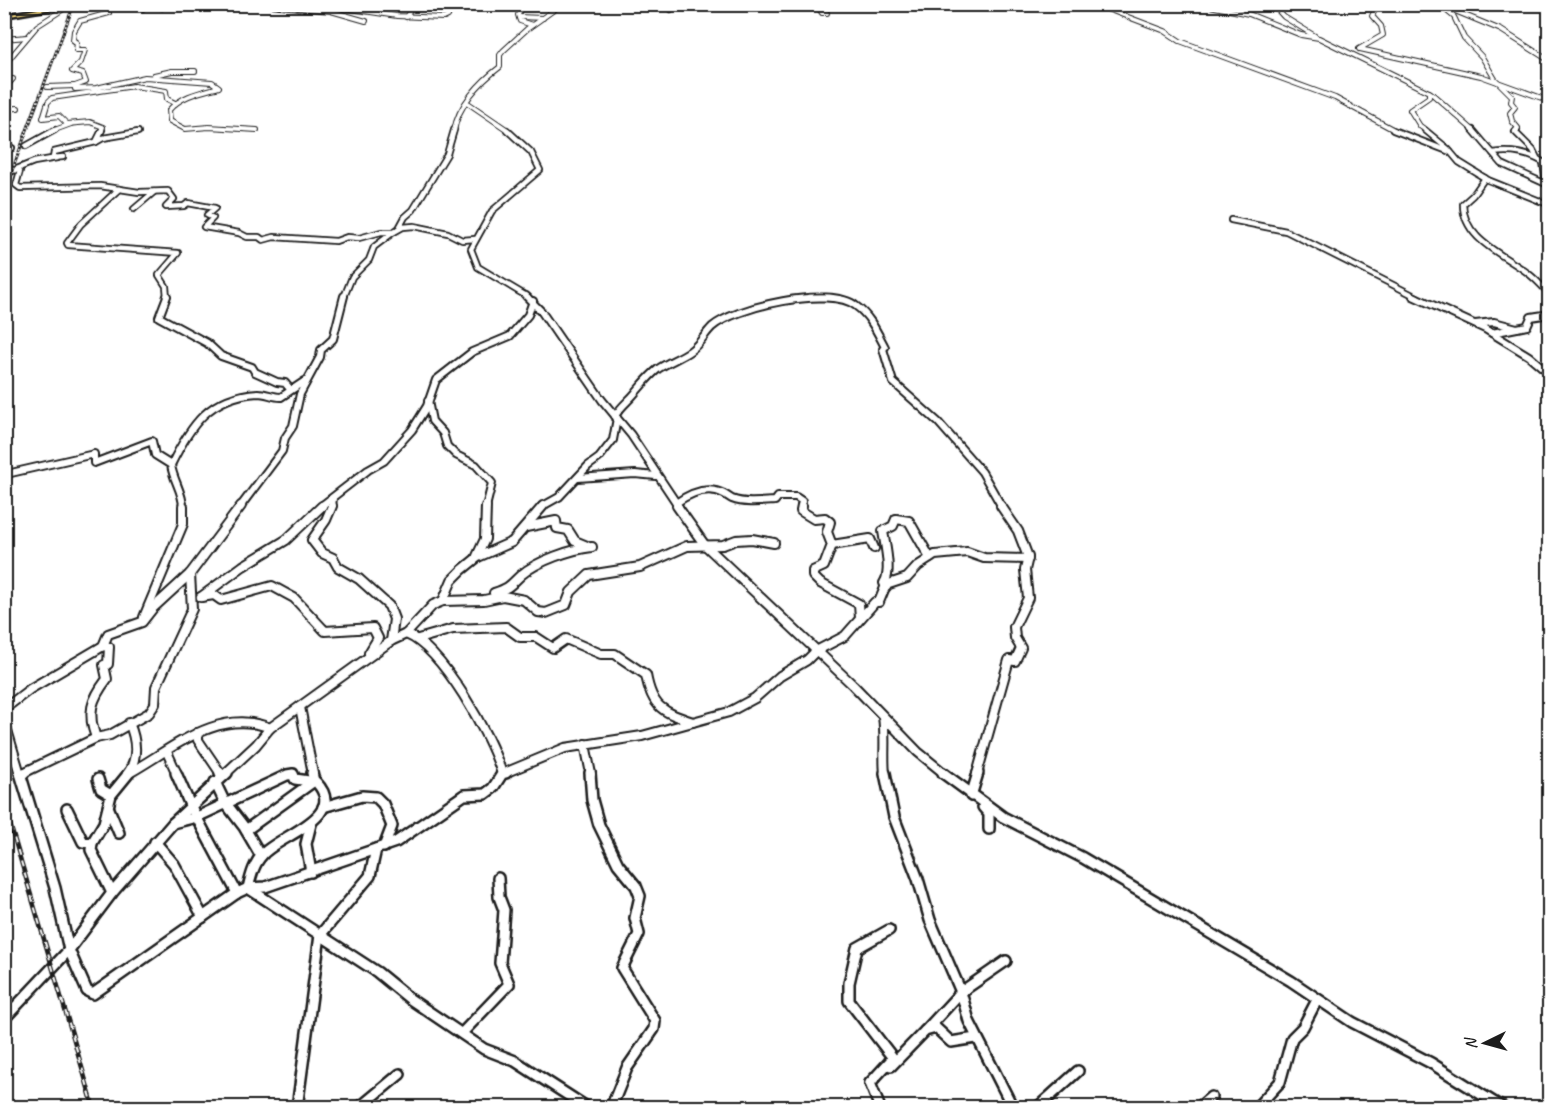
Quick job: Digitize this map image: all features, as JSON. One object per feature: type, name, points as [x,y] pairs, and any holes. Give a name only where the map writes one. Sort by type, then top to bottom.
[{"type":"highway","points":[[4,15],[68,4]]},
{"type":"highway","points":[[4,15],[78,4]]},
{"type":"street","points":[[47,87],[75,86],[86,82],[83,74],[72,71],[81,62],[83,51],[86,50],[76,50],[77,43],[73,40],[75,24],[81,18],[109,13],[104,4]]},
{"type":"street","points":[[143,9],[148,4]]},
{"type":"street","points":[[299,8],[319,4]]},
{"type":"street","points":[[338,4],[346,9],[405,17],[446,18],[450,8],[447,4]]},
{"type":"street","points":[[405,17],[414,4]]},
{"type":"street","points":[[522,4],[520,21],[532,26]]},
{"type":"street","points":[[14,170],[20,171],[17,187],[100,186],[154,192],[168,191],[172,194],[173,200],[166,207],[184,206],[188,203],[215,208],[207,215],[213,218],[204,227],[239,233],[247,237],[259,237],[263,240],[274,237],[339,241],[347,237],[394,232],[413,210],[430,179],[444,161],[453,140],[455,126],[486,78],[500,67],[500,55],[532,26],[562,4]]},
{"type":"street","points":[[667,4],[671,10]]},
{"type":"street","points":[[816,4],[822,13],[827,13]]},
{"type":"street","points":[[1094,4],[1165,31],[1180,41],[1335,98],[1395,131],[1450,152]]},
{"type":"street","points":[[1200,4],[1249,14],[1301,35],[1318,38]]},
{"type":"street","points":[[1272,4],[1284,17],[1318,38],[1353,53],[1429,92],[1469,125],[1495,158],[1511,170],[1546,184]]},
{"type":"street","points":[[1353,53],[1376,41],[1383,34],[1381,26],[1372,16],[1378,4]]},
{"type":"street","points":[[261,5],[331,11],[366,21]]},
{"type":"street","points":[[4,65],[50,14],[62,6]]},
{"type":"street","points":[[1440,6],[1501,30],[1550,61]]},
{"type":"street","points":[[1440,6],[1454,17],[1464,38],[1480,54],[1488,69],[1510,93],[1511,102],[1515,106],[1510,114],[1518,128],[1515,132],[1533,150],[1537,158]]},
{"type":"street","points":[[519,17],[543,18]]},
{"type":"street","points":[[4,39],[27,38]]},
{"type":"street","points":[[1360,49],[1447,68],[1501,83],[1550,101]]},
{"type":"street","points":[[75,86],[75,89],[96,88],[172,71],[195,71]]},
{"type":"street","points":[[145,77],[219,84],[219,87],[196,93],[175,103],[174,107],[169,110],[169,120],[181,129],[209,127],[257,130]]},
{"type":"street","points":[[4,79],[13,79],[4,89]]},
{"type":"street","points":[[71,94],[134,86],[166,91],[167,99],[174,100],[175,103]]},
{"type":"street","points":[[48,102],[81,89]]},
{"type":"street","points":[[1429,92],[1429,97],[1410,110],[1419,126],[1456,159],[1485,178],[1550,205]]},
{"type":"street","points":[[43,95],[48,102]]},
{"type":"street","points":[[48,102],[43,118],[60,116],[67,124],[93,122],[103,128],[96,142]]},
{"type":"street","points":[[468,103],[513,135],[537,158],[540,165],[540,170],[535,175],[492,211],[471,252],[478,267],[533,301],[568,347],[602,400],[631,435],[656,476],[704,544],[918,752],[973,798],[989,814],[990,829],[1003,817]]},
{"type":"street","points":[[4,109],[18,108]]},
{"type":"street","points":[[26,146],[57,131],[60,126],[72,123]]},
{"type":"street","points":[[4,177],[34,162],[63,157],[53,158],[54,152],[96,142],[103,138],[138,132]]},
{"type":"street","points":[[4,146],[12,148]]},
{"type":"street","points":[[1493,153],[1514,151],[1548,163],[1546,184],[1550,191]]},
{"type":"street","points":[[1485,178],[1473,195],[1463,204],[1462,218],[1474,234],[1529,274],[1550,294]]},
{"type":"street","points":[[119,189],[81,225],[67,243],[69,245],[178,253],[159,275],[167,285],[168,293],[159,317],[207,344],[222,356],[252,367],[255,372],[276,382],[285,383],[292,389],[294,395],[300,397]]},
{"type":"street","points":[[134,209],[154,192]]},
{"type":"street","points":[[1231,220],[1286,231],[1492,333],[1529,356],[1542,368],[1550,370]]},
{"type":"street","points":[[4,709],[30,689],[103,646],[108,634],[142,622],[153,608],[190,574],[230,518],[278,458],[285,438],[293,426],[307,379],[320,357],[321,350],[333,339],[349,283],[369,260],[374,248],[403,227],[414,226],[448,233],[462,240],[476,239]]},
{"type":"street","points":[[462,570],[478,557],[512,542],[541,507],[559,497],[599,458],[613,440],[616,417],[622,404],[659,368],[684,356],[704,339],[712,327],[774,302],[808,299],[815,296],[830,297],[855,304],[865,313],[881,336],[893,382],[938,422],[982,472],[991,491],[1018,531],[1028,559],[1025,570],[1028,598],[1014,627],[1021,652],[1015,661],[1009,660],[1007,664],[973,798]]},
{"type":"street","points":[[21,774],[96,738],[110,735],[149,713],[155,704],[156,687],[197,598],[286,540],[302,521],[368,470],[387,459],[412,430],[428,401],[436,380],[466,356],[510,336],[528,315],[533,301]]},
{"type":"street","points":[[1492,333],[1520,329],[1527,326],[1531,316],[1550,314]]},
{"type":"street","points":[[1472,324],[1494,322],[1520,329]]},
{"type":"street","points":[[142,622],[183,524],[183,500],[172,474],[171,465],[192,426],[209,412],[240,397],[260,392],[274,398],[285,396],[307,379]]},
{"type":"street","points":[[428,401],[432,421],[442,433],[447,446],[456,455],[476,465],[492,483],[486,505],[486,532],[481,551],[452,580],[443,601]]},
{"type":"street","points":[[4,469],[11,473],[94,454],[94,463],[152,441],[155,455],[171,465]]},
{"type":"street","points":[[576,479],[585,474],[595,478],[637,473],[656,476]]},
{"type":"street","points":[[676,503],[696,492],[723,493],[732,499],[751,502],[769,502],[775,501],[778,497],[796,496],[802,501],[801,511],[814,519],[825,518],[830,522],[827,532],[832,545],[824,566],[813,571],[813,576],[820,583],[859,604],[860,618]]},
{"type":"street","points":[[333,498],[334,505],[328,518],[312,540],[322,553],[333,558],[338,567],[345,568],[367,585],[389,607],[394,622],[391,641]]},
{"type":"street","points":[[4,720],[55,888],[69,950],[87,991],[93,994],[237,893],[248,888],[265,887],[380,848],[415,831],[464,795],[485,794],[493,788],[502,774],[566,748],[642,736],[729,712],[756,698],[780,676],[807,660],[816,651],[844,636],[875,602],[879,602],[887,579],[888,560],[883,531],[893,526],[896,519],[909,521],[915,535],[923,543],[925,553],[930,558]]},
{"type":"street","points":[[483,600],[490,594],[511,587],[522,574],[561,554],[574,549],[592,547],[575,541],[568,530],[557,528],[556,521],[526,527]]},
{"type":"street","points":[[5,1018],[69,950],[112,893],[190,805],[256,745],[270,728],[391,641],[406,634],[433,605],[443,601],[483,600],[503,596],[524,600],[538,612],[546,613],[566,605],[571,592],[580,580],[589,575],[640,567],[687,546],[704,544],[723,546],[736,540],[752,539],[774,543]]},
{"type":"street","points":[[832,545],[870,539],[874,548]]},
{"type":"street","points":[[886,586],[907,578],[918,566],[935,555],[962,552],[990,558],[1028,559]]},
{"type":"street","points":[[190,574],[197,598]]},
{"type":"street","points":[[197,598],[214,596],[221,600],[237,592],[248,592],[272,586],[296,598],[306,613],[312,615],[322,629],[330,632],[367,627],[376,631],[377,643],[366,659]]},
{"type":"street","points":[[418,639],[464,627],[491,629],[501,627],[515,631],[520,637],[536,637],[553,648],[566,639],[601,654],[615,654],[646,675],[648,693],[657,708],[693,722]]},
{"type":"street","points":[[406,634],[418,639],[443,668],[473,710],[496,754],[502,774]]},
{"type":"street","points":[[96,738],[90,722],[94,696],[106,679],[104,665],[108,664],[109,647],[103,646]]},
{"type":"street","points":[[300,707],[314,782]]},
{"type":"street","points":[[883,717],[885,735],[883,753],[889,798],[930,920],[960,992],[976,1038],[1013,1107]]},
{"type":"street","points":[[130,773],[197,733],[217,724],[253,721],[270,728]]},
{"type":"street","points":[[112,893],[91,850],[92,843],[104,823],[111,795],[133,767],[136,738],[129,723]]},
{"type":"street","points":[[197,733],[198,740],[222,776]]},
{"type":"street","points":[[585,744],[592,781],[592,800],[599,825],[614,857],[636,885],[640,896],[635,918],[639,934],[621,968],[655,1021],[654,1029],[627,1068],[611,1107]]},
{"type":"street","points":[[167,752],[190,805],[237,893]]},
{"type":"street","points":[[173,823],[197,817],[287,775],[293,774],[295,778],[314,782],[321,787],[325,800],[318,817],[311,824],[287,837],[261,856],[256,862],[248,888]]},
{"type":"street","points":[[98,779],[101,789],[111,795]]},
{"type":"street","points":[[215,782],[225,805],[246,830],[247,836],[261,856]]},
{"type":"street","points":[[246,830],[314,782]]},
{"type":"street","points":[[297,1107],[308,1007],[320,935],[370,876],[380,848],[392,826],[383,804],[376,797],[362,796],[323,807]]},
{"type":"street","points":[[973,798],[1003,817],[1083,858],[1291,981],[1352,1022],[1431,1063],[1503,1107]]},
{"type":"street","points":[[67,809],[83,842],[92,843]]},
{"type":"street","points":[[109,809],[119,833]]},
{"type":"street","points":[[311,824],[306,844],[311,872]]},
{"type":"street","points":[[155,842],[174,864],[203,917]]},
{"type":"street","points":[[4,864],[4,887]]},
{"type":"street","points":[[463,1032],[509,984],[500,963],[504,910],[499,897],[498,878]]},
{"type":"street","points":[[248,888],[377,972],[410,999],[484,1048],[515,1061],[588,1107]]},
{"type":"street","points":[[870,1083],[893,1058],[849,1001],[849,983],[857,948],[889,930]]},
{"type":"street","points":[[870,1083],[899,1059],[960,992],[1006,960]]},
{"type":"street","points":[[1256,1107],[1280,1082],[1292,1038],[1303,1027],[1317,1000]]},
{"type":"street","points":[[925,1031],[936,1028],[951,1042],[976,1038]]},
{"type":"street","points":[[1037,1107],[1078,1071]]},
{"type":"street","points":[[359,1107],[400,1074]]},
{"type":"street","points":[[870,1083],[880,1107]]},
{"type":"street","points":[[1198,1107],[1211,1097]]},
{"type":"railway","points":[[4,192],[74,4]]},
{"type":"railway","points":[[4,804],[94,1108]]}]
